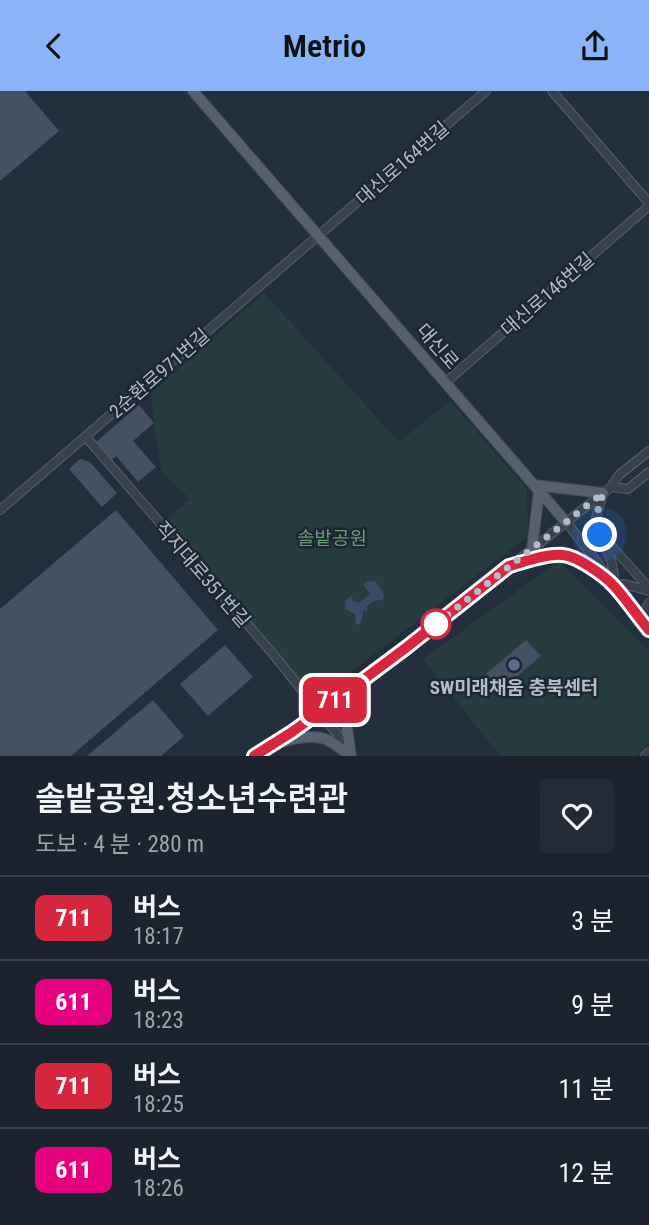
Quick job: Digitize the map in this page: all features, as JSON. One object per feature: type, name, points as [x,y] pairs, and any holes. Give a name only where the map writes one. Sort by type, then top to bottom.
[{"type":"main road","name":"대신로","points":[[194,91],[566,522]]},
{"type":"main road","points":[[532,549],[537,488],[607,490]]},
{"type":"main road","points":[[350,756],[348,713],[369,675]]},
{"type":"main road","points":[[273,744],[318,738],[332,742],[350,756]]},
{"type":"street","name":"대신로164번길","points":[[318,235],[486,91]]},
{"type":"street","points":[[552,91],[649,204]]},
{"type":"street","name":"대신로146번길","points":[[446,382],[649,204]]},
{"type":"street","name":"2순환로971번길","points":[[0,510],[318,235]]},
{"type":"street","name":"직지대로351번길","points":[[86,437],[273,655],[338,735],[350,756]]},
{"type":"street","points":[[254,756],[369,675],[607,490],[619,475],[649,451]]},
{"type":"street","points":[[607,490],[628,489],[649,472]]},
{"type":"street","points":[[607,490],[596,517],[599,532],[611,557],[614,586]]},
{"type":"street","name":"대신로","points":[[566,522],[649,630]]},
{"type":"street","points":[[599,532],[649,589]]},
{"type":"street","points":[[509,566],[538,558],[565,555],[581,561],[614,586],[624,584],[649,589]]},
{"type":"street","points":[[649,603],[645,611],[649,619]]},
{"type":"street","points":[[645,756],[649,752]]},
{"type":"green space","name":"솔밭공원","points":[[264,293],[399,442],[450,401],[527,489],[528,536],[335,684],[302,683],[164,521],[190,499],[161,471],[150,394]]},
{"type":"green space","points":[[559,561],[649,650],[649,743],[637,756],[500,756],[423,659]]},
{"type":"water","points":[[369,581],[376,582],[384,599],[370,603],[367,611],[363,611],[359,625],[356,624],[355,614],[345,609],[344,602],[352,595],[353,601],[359,603],[370,594],[363,585]]},
{"type":"building","points":[[0,91],[25,91],[59,131],[0,181]]},
{"type":"building","points":[[139,405],[154,423],[133,441],[156,467],[138,482],[116,456],[112,460],[96,442]]},
{"type":"building","points":[[80,459],[90,462],[117,493],[102,507],[69,469]]},
{"type":"building","points":[[116,510],[218,630],[71,756],[0,756],[0,609]]},
{"type":"building","name":"SW미래채움 충북센터","points":[[526,640],[541,656],[501,690],[486,674]]},
{"type":"building","points":[[225,645],[253,677],[208,716],[180,684]]},
{"type":"building","points":[[153,700],[184,736],[161,756],[87,756]]},
{"type":"bus line","name":"711","points":[[254,756],[292,732],[407,647],[509,566],[518,563],[558,555],[581,561],[614,586],[649,630]]},
{"type":"place","name":"SW미래채움 충북센터","points":[[514,665]]},
{"type":"route","points":[[436,624],[427,631],[603,493],[596,517],[600,535]]}]
